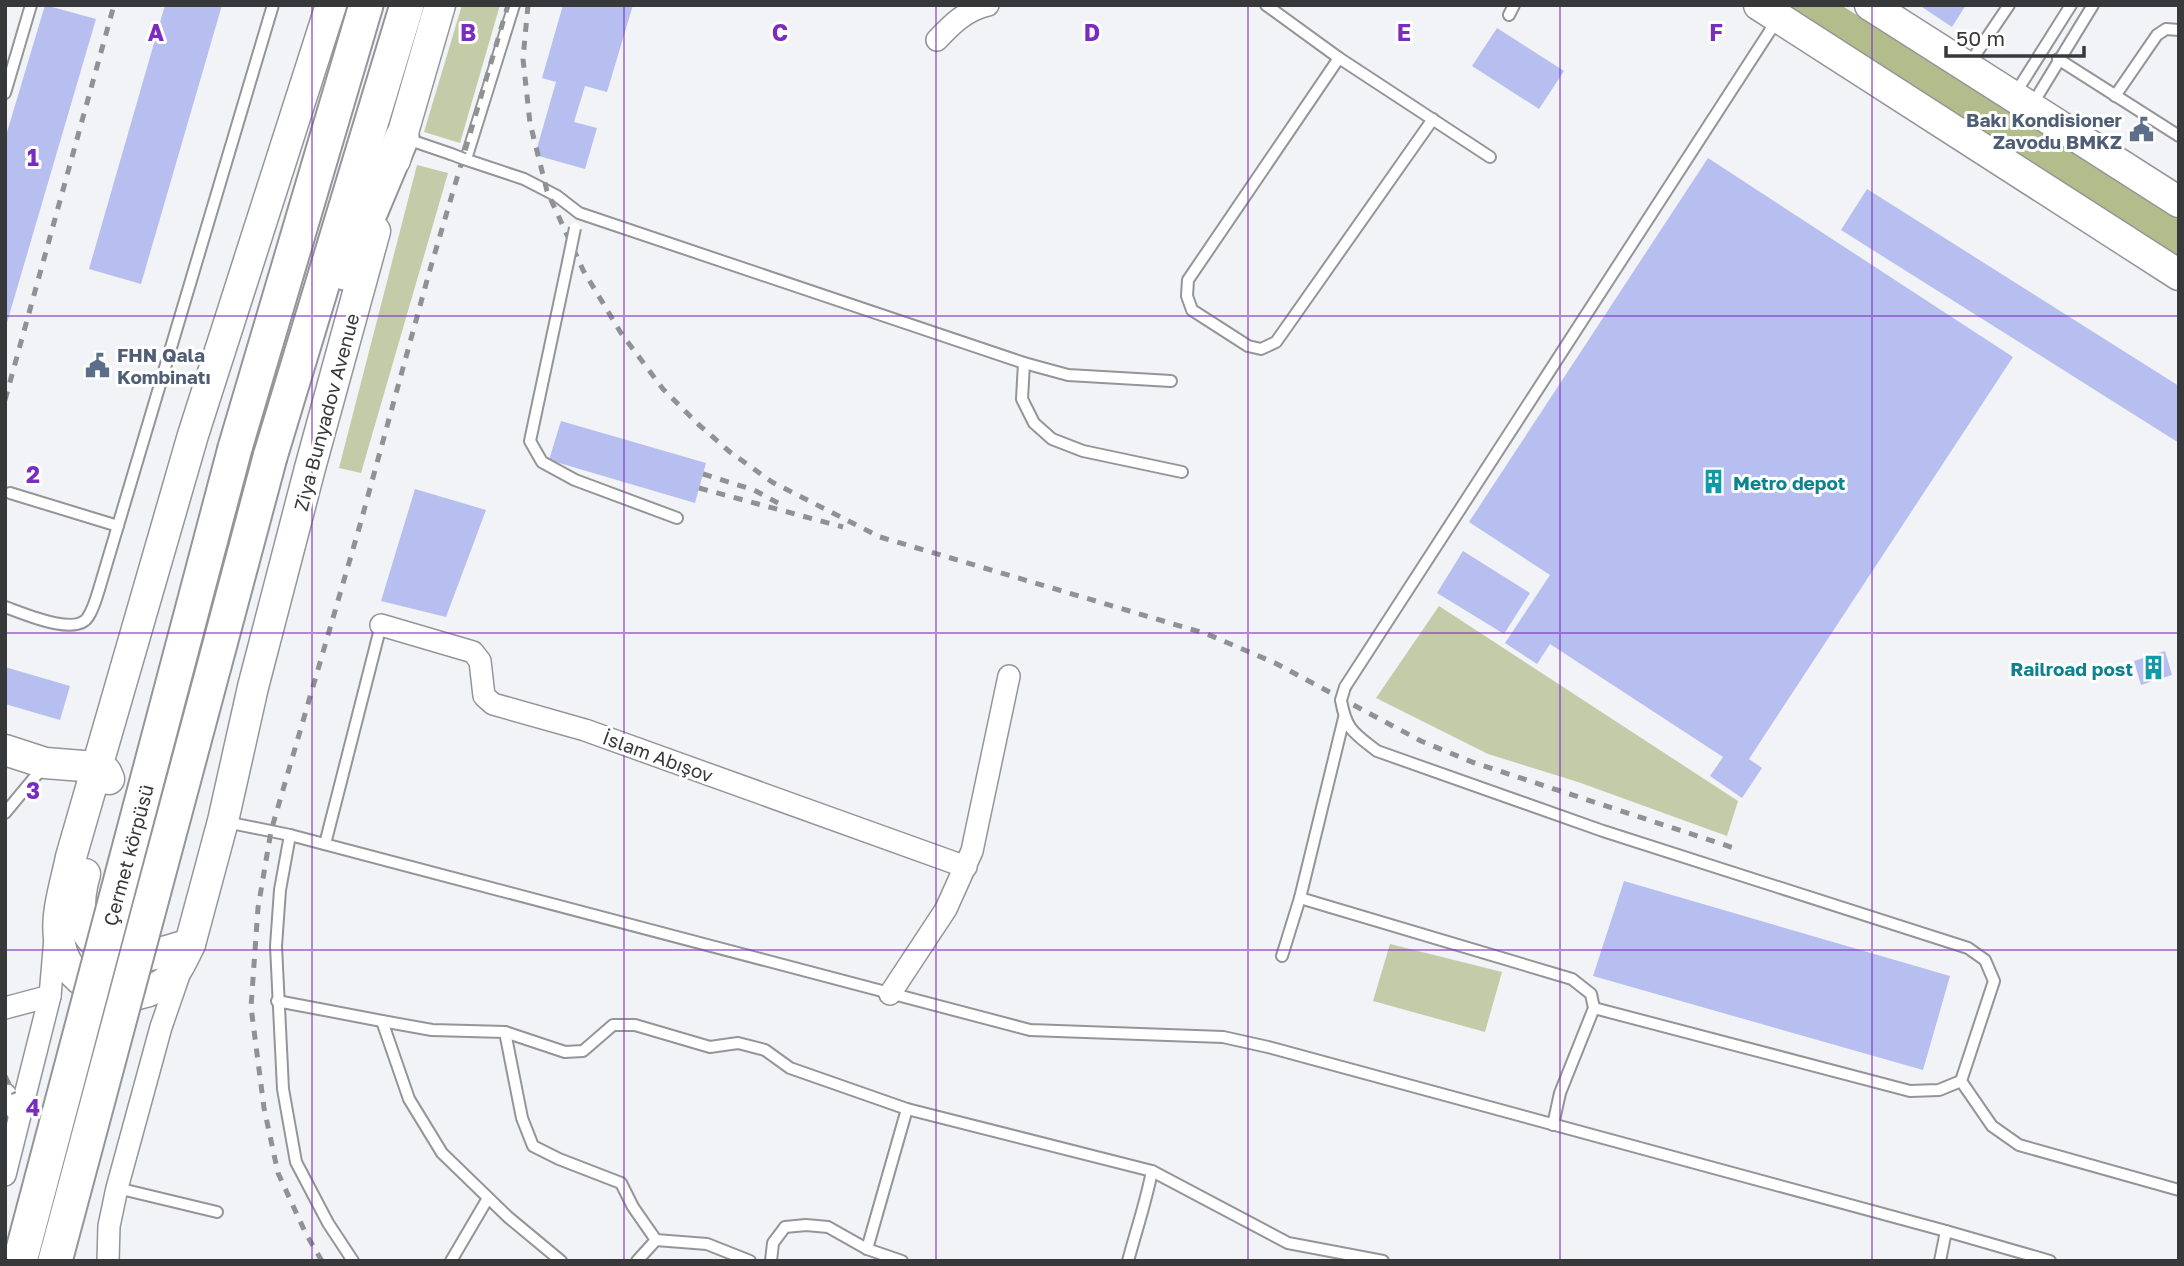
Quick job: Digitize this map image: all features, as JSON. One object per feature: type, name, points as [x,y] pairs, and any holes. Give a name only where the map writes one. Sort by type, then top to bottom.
[{"type":"main road","points":[[57,922],[71,857],[96,767],[193,435],[331,5]]},
{"type":"main road","points":[[332,115],[355,5]]},
{"type":"main road","points":[[332,115],[366,5]]},
{"type":"main road","name":"Ziya Bunyadov Avenue","points":[[270,457],[407,5]]},
{"type":"main road","points":[[270,457],[401,137],[427,5]]},
{"type":"main road","name":"Ziya Bunyadov Avenue","points":[[57,922],[62,953],[80,980],[99,992],[118,996],[136,995],[152,990],[169,979],[182,962],[190,944],[223,821],[253,687],[303,493],[440,5]]},
{"type":"main road","points":[[1870,5],[2179,202]]},
{"type":"main road","points":[[1769,12],[2179,275]]},
{"type":"main road","name":"Çermet körpüsü","points":[[20,1261],[235,448],[332,115]]},
{"type":"main road","name":"Çermet körpüsü","points":[[55,1261],[270,457]]},
{"type":"main road","points":[[5,750],[46,764],[96,767],[106,772],[110,784],[81,890],[79,910],[83,926],[93,941],[109,953],[124,957],[143,957],[190,944]]},
{"type":"main road","points":[[46,764],[66,785],[75,810],[76,824],[71,857]]},
{"type":"street","points":[[937,40],[954,22],[976,8],[988,5]]},
{"type":"street","name":"İslam Abışov","points":[[382,625],[473,652],[480,661],[484,696],[493,704],[585,730],[966,867]]},
{"type":"street","points":[[890,994],[946,909],[972,851],[1009,676]]},
{"type":"street","points":[[5,1175],[50,996],[57,922]]},
{"type":"street","points":[[108,1261],[109,1226],[117,1188],[161,1027],[190,944]]},
{"type":"street","points":[[5,1008],[50,996]]},
{"type":"street","points":[[5,1094],[20,1115]]},
{"type":"lane","points":[[5,93],[31,5]]},
{"type":"lane","points":[[5,607],[52,622],[80,625],[88,618],[100,586],[273,5]]},
{"type":"lane","points":[[465,159],[514,5]]},
{"type":"lane","points":[[1266,5],[1339,58],[1490,157]]},
{"type":"lane","points":[[1967,66],[2009,5]]},
{"type":"lane","points":[[2022,102],[2071,5]]},
{"type":"lane","points":[[2022,102],[2058,59],[2093,5]]},
{"type":"lane","points":[[1594,1008],[1910,1091],[1939,1090],[1961,1081],[1994,981],[1985,960],[1968,948],[1603,831],[1377,751],[1354,733],[1344,718],[1340,700],[1345,687],[1769,12]]},
{"type":"lane","points":[[2115,96],[2157,35],[2166,30],[2179,30]]},
{"type":"lane","points":[[1339,58],[1188,280],[1187,296],[1192,310],[1248,346],[1261,349],[1276,342],[1433,119]]},
{"type":"lane","points":[[2058,59],[2179,136]]},
{"type":"lane","points":[[401,137],[524,179],[557,196],[579,213],[1024,363],[1068,375],[1171,381]]},
{"type":"lane","points":[[579,213],[530,441],[542,461],[575,480],[677,518]]},
{"type":"lane","points":[[1024,363],[1023,399],[1034,423],[1052,439],[1083,451],[1182,472]]},
{"type":"lane","points":[[10,493],[118,526]]},
{"type":"lane","points":[[325,844],[382,625]]},
{"type":"lane","points":[[1282,956],[1300,898],[1344,718]]},
{"type":"lane","points":[[5,813],[46,764]]},
{"type":"lane","points":[[223,821],[325,844],[1030,1030],[1223,1038],[1268,1047],[2050,1261]]},
{"type":"lane","points":[[290,835],[280,890],[276,946],[283,1089],[296,1161],[328,1223],[353,1261]]},
{"type":"lane","points":[[1300,898],[1572,979],[1591,993],[1594,1008],[1560,1093],[1553,1125]]},
{"type":"lane","points":[[277,1002],[432,1030],[505,1032],[565,1052],[583,1051],[613,1025],[635,1025],[710,1047],[738,1043],[765,1050],[790,1068],[907,1109],[1152,1171],[1287,1242],[1383,1261]]},
{"type":"lane","points":[[382,1021],[409,1099],[442,1153],[488,1198],[561,1261]]},
{"type":"lane","points":[[505,1032],[523,1118],[533,1146],[621,1183],[633,1207],[656,1240]]},
{"type":"lane","points":[[1961,1081],[1992,1126],[2019,1145],[2179,1190]]},
{"type":"lane","points":[[867,1249],[907,1109]]},
{"type":"lane","points":[[1128,1261],[1146,1202],[1152,1171]]},
{"type":"lane","points":[[117,1188],[217,1212]]},
{"type":"lane","points":[[451,1261],[488,1198]]},
{"type":"lane","points":[[771,1261],[773,1243],[785,1227],[806,1225],[828,1227],[867,1249],[902,1261]]},
{"type":"lane","points":[[1940,1261],[1946,1231]]},
{"type":"lane","points":[[638,1261],[656,1240]]},
{"type":"lane","points":[[656,1240],[706,1244],[750,1261]]},
{"type":"green space","points":[[462,5],[500,5],[460,143],[424,132]]},
{"type":"green space","points":[[1783,5],[1841,5],[2179,220],[2179,260]]},
{"type":"green space","points":[[417,165],[448,173],[361,473],[339,468]]},
{"type":"green space","points":[[1439,606],[1738,801],[1727,836],[1578,782],[1488,754],[1376,698]]},
{"type":"green space","points":[[1390,944],[1502,972],[1485,1032],[1373,1001]]},
{"type":"building","points":[[45,5],[96,19],[6,326],[5,139]]},
{"type":"building","points":[[165,5],[222,5],[141,284],[89,269]]},
{"type":"building","points":[[563,5],[633,5],[607,92],[585,86],[574,122],[597,128],[585,169],[535,155],[556,82],[542,78]]},
{"type":"building","points":[[1919,5],[1966,5],[1952,27]]},
{"type":"building","points":[[1497,28],[1564,71],[1539,109],[1472,66]]},
{"type":"building","name":"Metro depot","points":[[1708,158],[2013,357],[1749,759],[1762,768],[1742,798],[1710,776],[1723,757],[1550,644],[1537,664],[1505,643],[1550,575],[1469,522]]},
{"type":"building","points":[[1867,189],[2179,386],[2179,443],[1841,230]]},
{"type":"building","points":[[561,421],[706,463],[695,503],[549,460]]},
{"type":"building","points":[[415,489],[486,510],[446,617],[381,601]]},
{"type":"building","points":[[1463,551],[1530,593],[1504,634],[1437,593]]},
{"type":"building","name":"Railroad post","points":[[2165,651],[2172,675],[2141,685],[2134,661]]},
{"type":"building","points":[[5,667],[70,686],[60,720],[5,704]]},
{"type":"building","points":[[1624,881],[1950,976],[1923,1070],[1593,976]]},
{"type":"railway","points":[[5,400],[114,5]]},
{"type":"railway","points":[[322,1261],[306,1234],[278,1173],[264,1108],[251,1007],[258,908],[271,831],[508,5]]},
{"type":"railway","points":[[528,5],[523,59],[530,123],[547,191],[583,270],[621,333],[663,389],[730,452],[772,482],[880,537],[1207,634],[1275,663],[1421,741],[1472,762],[1740,850]]},
{"type":"railway","points":[[703,474],[754,490],[778,503]]},
{"type":"railway","points":[[699,488],[843,527]]},
{"type":"railway","points":[[5,1076],[14,1094]]},
{"type":"place","name":"Bakı Kondisioner Zavodu BMKZ","points":[[2142,130]]},
{"type":"place","name":"FHN Qala Kombinatı","points":[[97,365]]},
{"type":"place","name":"Metro depot","points":[[1713,482]]},
{"type":"place","name":"Railroad post","points":[[2153,668]]}]
